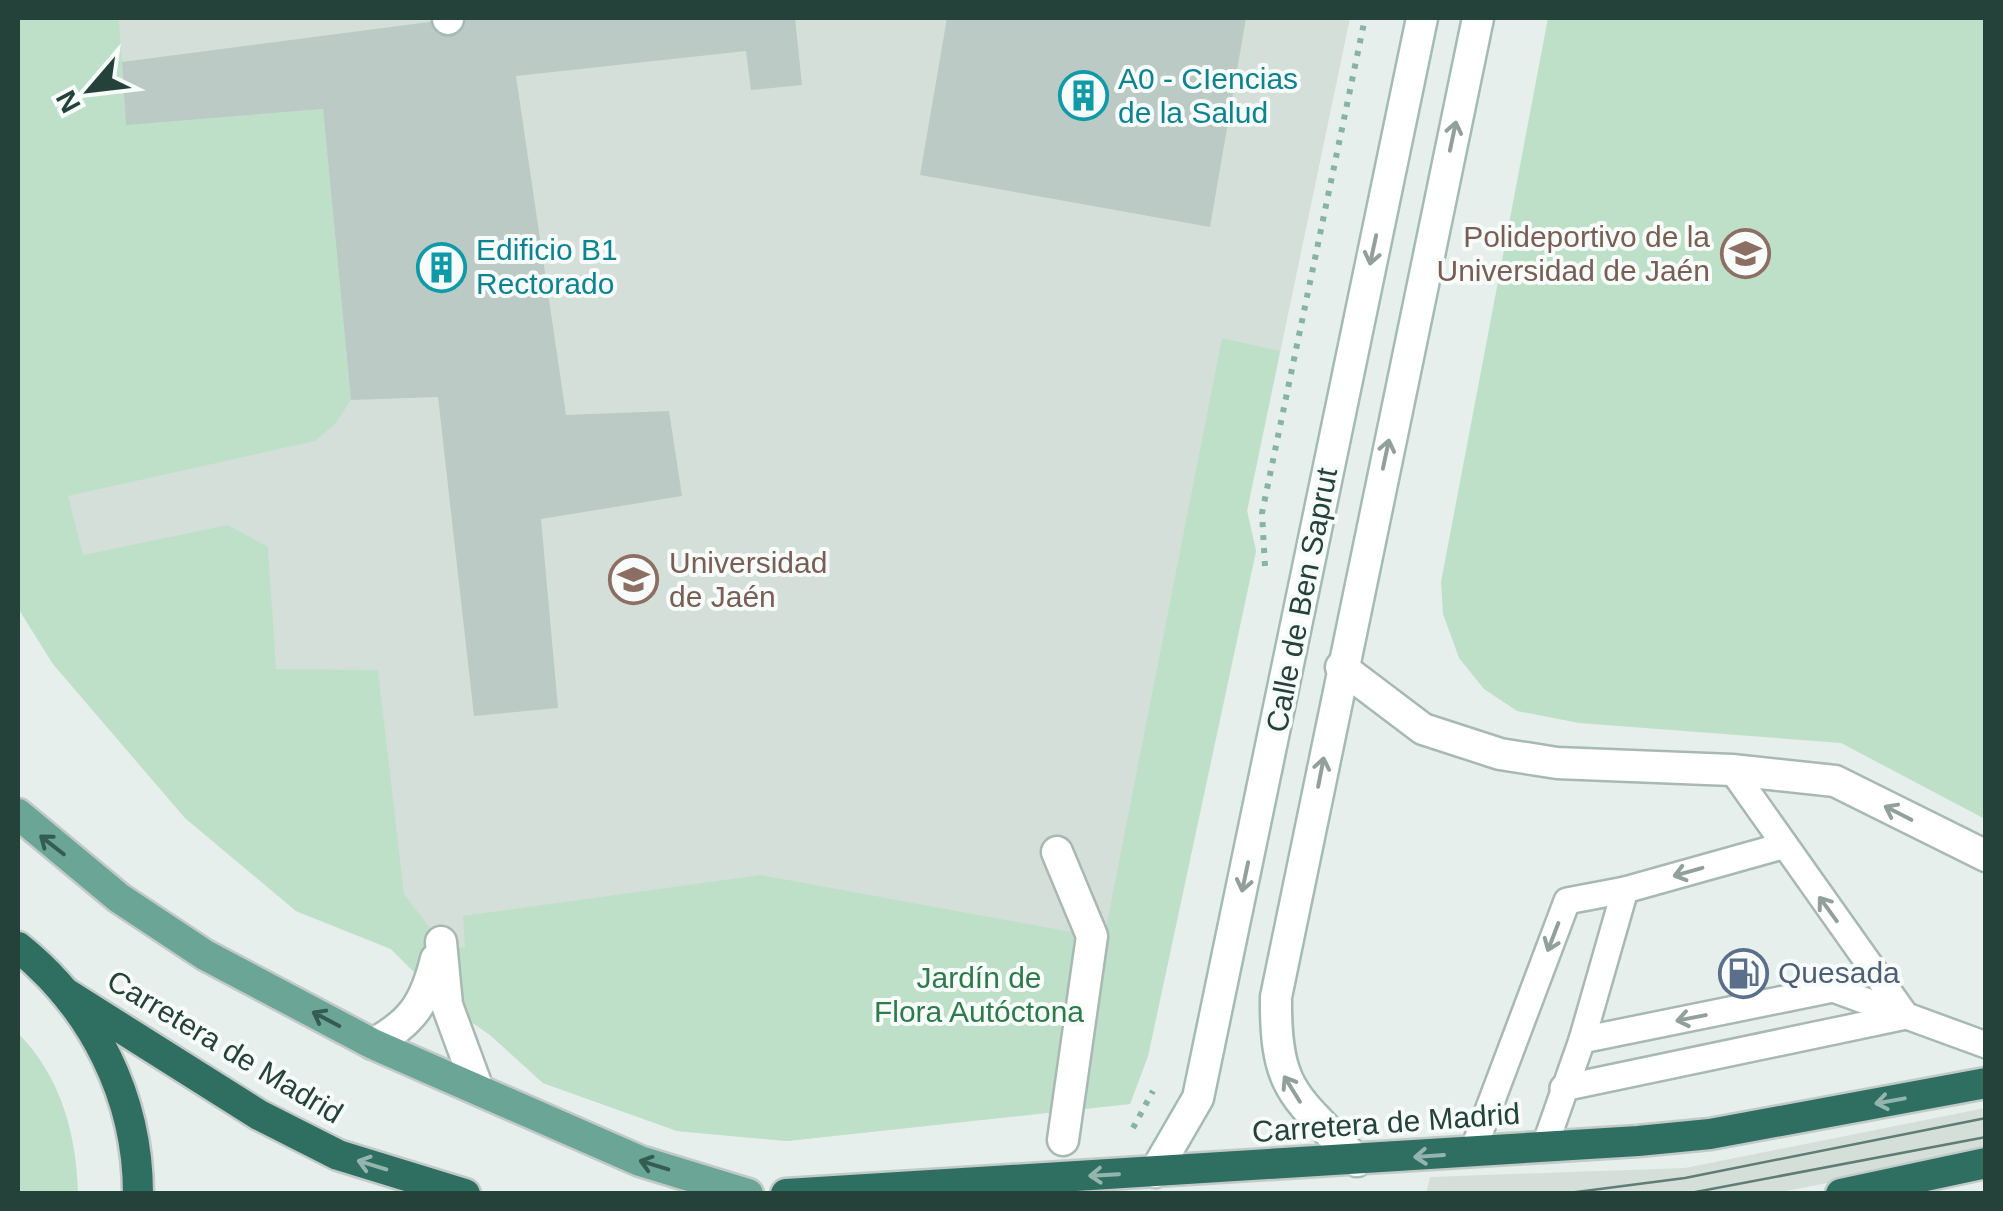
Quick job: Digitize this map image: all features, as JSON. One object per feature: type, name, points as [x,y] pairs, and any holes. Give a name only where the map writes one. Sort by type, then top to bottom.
[{"type":"highway","points":[[18,947],[64,992],[88,1024],[116,1078],[133,1136],[138,1194]]},
{"type":"highway","name":"Carretera de Madrid","points":[[64,992],[291,1131],[338,1155],[466,1194]]},
{"type":"highway","name":"Carretera de Madrid","points":[[786,1194],[1357,1161],[1710,1134],[1986,1083]]},
{"type":"highway","points":[[1841,1194],[1986,1164]]},
{"type":"main road","points":[[18,814],[119,898],[205,955],[374,1044],[640,1161],[748,1194]]},
{"type":"street","name":"Calle de Ben Saprut","points":[[1155,1172],[1198,1098],[1422,18]]},
{"type":"street","name":"Calle de Ben Saprut","points":[[1357,1161],[1292,1092],[1275,1046],[1276,998],[1478,18]]},
{"type":"street","name":"Calle de Ben Saprut","points":[[1342,667],[1423,729],[1500,754],[1557,763],[1732,770],[1835,781],[1986,856]]},
{"type":"street","points":[[1057,852],[1092,936],[1064,1140]]},
{"type":"street","points":[[374,1044],[406,1026],[428,989],[440,942],[447,1005],[478,1089]]},
{"type":"lane","points":[[1732,770],[1782,846],[1906,1016]]},
{"type":"lane","points":[[1472,1153],[1567,901],[1625,890],[1782,846]]},
{"type":"lane","points":[[1544,1148],[1582,1040],[1625,890]]},
{"type":"lane","points":[[1582,1040],[1832,990],[1986,1045]]},
{"type":"lane","points":[[1563,1088],[1906,1016]]},
{"type":"path","points":[[1262,582],[1266,563],[1262,513],[1365,18]]},
{"type":"path","points":[[1133,1132],[1133,1121],[1160,1076]]},
{"type":"shaded area","name":"Universidad de Jaén","points":[[18,18],[1350,18],[1247,511],[1256,551],[1148,1056],[1130,1104],[787,1141],[677,1131],[543,1083],[490,1035],[447,1005],[391,949],[296,911],[185,818],[53,664],[18,608]]},
{"type":"shaded area","points":[[1985,1108],[1985,1153],[1776,1193],[1426,1194],[1430,1177],[1685,1168]]},
{"type":"green space","name":"Jardín de Flora Autóctona","points":[[18,18],[134,18],[119,20],[126,124],[323,109],[351,400],[335,424],[315,441],[68,496],[83,555],[228,525],[268,547],[276,669],[378,670],[404,894],[441,942],[465,948],[463,916],[761,875],[1104,938],[1222,338],[1280,351],[1247,511],[1256,551],[1148,1056],[1130,1104],[787,1141],[677,1131],[543,1083],[490,1035],[447,1005],[391,949],[296,911],[185,818],[53,664],[18,608]]},
{"type":"green space","name":"Polideportivo de la Universidad de Jaén","points":[[1548,18],[1985,18],[1985,819],[1841,743],[1579,723],[1517,711],[1484,689],[1459,658],[1443,614],[1441,582]]},
{"type":"green space","points":[[18,1033],[45,1068],[63,1107],[74,1149],[78,1193],[18,1193]]},
{"type":"building","name":"Edificio B1 Rectorado","points":[[460,18],[795,18],[802,85],[751,90],[746,51],[516,76],[566,415],[669,411],[682,496],[541,519],[558,708],[474,716],[438,397],[351,400],[323,109],[126,125],[122,62]]},
{"type":"building","name":"A0 - CIencias de la Salud","points":[[947,18],[1246,18],[1210,227],[920,175]]},
{"type":"tram line","points":[[1561,1194],[1685,1178],[1986,1118]]},
{"type":"tram line","points":[[1685,1194],[1986,1137]]},
{"type":"place","name":"A0 - CIencias de la Salud","points":[[1083,96]]},
{"type":"place","name":"Polideportivo de la Universidad de Jaén","points":[[1745,254]]},
{"type":"place","name":"Edificio B1 Rectorado","points":[[441,267]]},
{"type":"place","name":"Universidad de Jaén","points":[[634,580]]},
{"type":"place","name":"Quesada","points":[[1743,973]]}]
